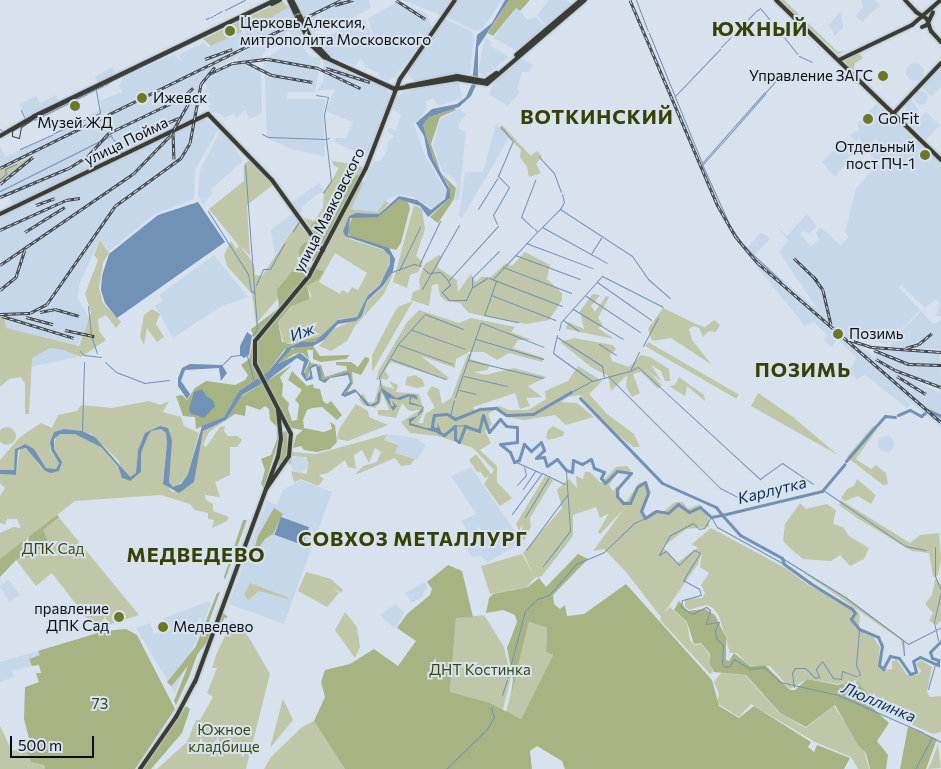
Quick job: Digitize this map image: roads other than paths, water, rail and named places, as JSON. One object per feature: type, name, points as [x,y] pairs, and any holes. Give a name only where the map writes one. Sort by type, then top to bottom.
[{"type":"main road","points":[[202,36],[274,0]]},
{"type":"main road","points":[[0,136],[116,76],[280,0]]},
{"type":"main road","points":[[290,0],[308,36],[330,58],[396,88],[454,79],[489,83],[519,54],[585,0]]},
{"type":"main road","name":"улица Маяковского","points":[[273,398],[259,372],[253,352],[257,338],[300,288],[323,251],[366,168],[400,79],[455,0]]},
{"type":"main road","points":[[575,7],[581,0]]},
{"type":"main road","points":[[776,0],[892,111],[892,116],[941,160]]},
{"type":"main road","points":[[904,0],[923,16],[928,22],[931,31]]},
{"type":"main road","points":[[904,0],[919,24],[931,31],[941,42]]},
{"type":"main road","points":[[839,60],[912,25],[928,22],[941,2]]},
{"type":"main road","points":[[919,24],[923,16],[941,2]]},
{"type":"main road","points":[[892,116],[941,63]]},
{"type":"main road","points":[[389,86],[400,79],[403,88]]},
{"type":"main road","points":[[389,86],[393,96],[403,88]]},
{"type":"main road","name":"улица Пойма","points":[[0,214],[208,114],[272,180],[323,251]]},
{"type":"main road","points":[[140,769],[176,717],[195,682],[275,464],[281,429],[273,398]]},
{"type":"main road","points":[[266,489],[283,467],[290,451],[290,431],[273,398]]},
{"type":"main road","points":[[281,429],[290,431]]},
{"type":"main road","points":[[275,464],[280,468],[283,467]]},
{"type":"water","points":[[505,0],[509,0],[478,47],[478,81],[471,96],[459,107],[429,117],[423,125],[433,158],[450,190],[450,198],[428,217],[420,206],[399,199],[378,217],[350,218],[348,235],[389,248],[395,259],[393,271],[383,286],[367,301],[362,316],[356,321],[338,324],[324,340],[313,346],[292,348],[278,364],[300,353],[309,360],[304,372],[307,379],[310,376],[309,367],[315,364],[320,367],[322,380],[349,372],[352,383],[344,394],[355,389],[370,405],[377,402],[378,394],[382,388],[396,398],[408,394],[416,395],[418,400],[412,397],[410,402],[424,407],[422,412],[410,423],[431,428],[432,423],[433,427],[438,428],[437,422],[442,434],[409,425],[409,419],[417,416],[423,407],[409,404],[410,396],[400,400],[389,398],[391,406],[394,406],[392,401],[397,406],[393,411],[381,390],[379,403],[374,406],[367,406],[356,392],[345,397],[341,395],[350,382],[348,375],[330,378],[325,383],[319,380],[316,366],[311,368],[313,379],[306,381],[301,374],[304,362],[297,358],[268,380],[269,383],[266,381],[242,395],[226,420],[203,431],[194,482],[179,493],[163,484],[167,443],[166,433],[161,429],[151,431],[148,436],[141,453],[141,472],[130,481],[122,478],[118,466],[101,447],[75,434],[60,434],[54,439],[54,449],[62,462],[59,471],[51,473],[45,471],[26,448],[18,450],[16,475],[0,474],[0,470],[14,470],[15,449],[25,444],[34,449],[46,468],[56,469],[59,463],[51,450],[50,442],[54,432],[64,429],[82,431],[95,437],[130,477],[136,473],[138,450],[145,433],[160,426],[168,428],[172,440],[169,482],[173,487],[181,484],[188,474],[202,426],[224,417],[239,391],[269,371],[287,348],[300,342],[315,342],[338,320],[357,317],[368,295],[380,285],[390,264],[390,256],[383,249],[345,236],[343,231],[349,216],[356,213],[379,214],[399,196],[417,200],[431,210],[445,199],[447,190],[428,156],[424,136],[416,123],[432,109],[457,104],[466,97],[472,84],[477,35],[492,23]]},
{"type":"water","points":[[198,202],[225,242],[117,318],[105,303],[101,290],[102,276],[109,254],[158,215]]},
{"type":"water","points":[[247,332],[252,336],[249,355],[244,358],[240,355],[240,346]]},
{"type":"water","points":[[190,364],[222,365],[227,373],[221,381],[219,368],[185,370],[181,381],[190,394],[187,399],[178,386],[178,378],[182,368]]},
{"type":"water","points":[[202,389],[206,396],[213,400],[215,406],[204,418],[190,413],[189,409],[194,392]]},
{"type":"water","points":[[281,517],[309,527],[303,545],[275,535]]},
{"type":"waterway","points":[[225,10],[245,0]]},
{"type":"waterway","points":[[636,0],[648,31]]},
{"type":"waterway","points":[[760,8],[779,31]]},
{"type":"waterway","points":[[721,47],[755,12]]},
{"type":"waterway","points":[[206,19],[210,17]]},
{"type":"waterway","points":[[780,32],[797,54]]},
{"type":"waterway","points":[[649,33],[702,163],[764,93]]},
{"type":"waterway","points":[[675,96],[720,49]]},
{"type":"waterway","points":[[799,56],[812,62]]},
{"type":"waterway","points":[[765,93],[779,77]]},
{"type":"waterway","points":[[105,85],[110,82]]},
{"type":"waterway","points":[[88,93],[103,86]]},
{"type":"waterway","points":[[96,90],[100,113]]},
{"type":"waterway","points":[[34,120],[87,94]]},
{"type":"waterway","points":[[730,134],[765,94]]},
{"type":"waterway","points":[[316,95],[328,97],[324,115],[326,139],[329,138]]},
{"type":"waterway","points":[[21,110],[25,119]]},
{"type":"waterway","points":[[54,133],[100,113]]},
{"type":"waterway","points":[[27,123],[32,120]]},
{"type":"waterway","points":[[6,130],[18,123]]},
{"type":"waterway","points":[[501,127],[512,140]]},
{"type":"waterway","points":[[20,149],[53,134]]},
{"type":"waterway","points":[[262,134],[268,137],[326,139],[331,181],[323,193]]},
{"type":"waterway","points":[[100,142],[111,135],[112,138]]},
{"type":"waterway","points":[[703,164],[729,135]]},
{"type":"waterway","points":[[113,139],[116,143]]},
{"type":"waterway","points":[[497,224],[493,215],[509,187],[498,176],[513,141]]},
{"type":"waterway","points":[[0,191],[98,142]]},
{"type":"waterway","points":[[117,144],[122,154]]},
{"type":"waterway","points":[[539,157],[554,173],[561,192]]},
{"type":"waterway","points":[[0,179],[6,174],[5,169],[16,164]]},
{"type":"waterway","points":[[702,164],[730,226]]},
{"type":"waterway","points":[[245,165],[257,330]]},
{"type":"waterway","points":[[478,209],[497,178]]},
{"type":"waterway","points":[[533,228],[521,217],[535,180]]},
{"type":"waterway","points":[[537,232],[560,209],[564,202],[562,194]]},
{"type":"waterway","points":[[560,209],[632,256],[648,279],[670,298]]},
{"type":"waterway","points":[[208,211],[248,274],[251,291],[255,293]]},
{"type":"waterway","points":[[419,265],[440,221]]},
{"type":"waterway","points":[[293,231],[299,222]]},
{"type":"waterway","points":[[422,289],[459,225]]},
{"type":"waterway","points":[[449,280],[498,226]]},
{"type":"waterway","points":[[399,270],[420,227]]},
{"type":"waterway","points":[[542,227],[607,263]]},
{"type":"waterway","points":[[731,227],[741,242]]},
{"type":"waterway","points":[[493,279],[537,232],[535,229]]},
{"type":"waterway","points":[[591,254],[601,238]]},
{"type":"waterway","points":[[526,243],[592,268]]},
{"type":"waterway","points":[[256,285],[263,269],[270,269],[284,244]]},
{"type":"waterway","points":[[742,244],[781,281]]},
{"type":"waterway","points":[[423,268],[428,273],[440,272],[447,279],[450,285],[442,292],[449,300],[466,300],[472,287],[472,278],[499,251]]},
{"type":"waterway","points":[[515,255],[580,279]]},
{"type":"waterway","points":[[389,273],[414,264],[421,266]]},
{"type":"waterway","points":[[503,267],[571,293]]},
{"type":"waterway","points":[[559,330],[561,322],[602,276],[663,307]]},
{"type":"waterway","points":[[473,287],[487,278]]},
{"type":"waterway","points":[[489,278],[562,306]]},
{"type":"waterway","points":[[496,281],[484,315],[518,322]]},
{"type":"waterway","points":[[597,282],[651,320]]},
{"type":"waterway","points":[[491,295],[555,320]]},
{"type":"waterway","points":[[586,296],[640,332]]},
{"type":"waterway","points":[[88,306],[91,334]]},
{"type":"waterway","points":[[573,309],[623,339]]},
{"type":"waterway","points":[[381,388],[379,377],[398,344],[425,314],[463,329]]},
{"type":"waterway","points":[[643,346],[658,318]]},
{"type":"waterway","points":[[563,320],[579,331]]},
{"type":"waterway","points":[[455,397],[481,322]]},
{"type":"waterway","points":[[482,323],[544,347]]},
{"type":"waterway","points":[[412,330],[465,349]]},
{"type":"waterway","points":[[251,336],[256,331]]},
{"type":"waterway","points":[[91,335],[97,353]]},
{"type":"waterway","points":[[557,335],[553,353],[592,381]]},
{"type":"waterway","points":[[557,337],[602,366],[604,377]]},
{"type":"waterway","points":[[476,339],[543,359]]},
{"type":"waterway","points":[[599,344],[616,355]]},
{"type":"waterway","points":[[399,345],[452,364]]},
{"type":"waterway","points":[[80,351],[84,355],[101,357]]},
{"type":"waterway","points":[[573,391],[592,381],[630,371],[639,352]]},
{"type":"waterway","points":[[222,365],[231,356],[240,355]]},
{"type":"waterway","points":[[247,356],[253,379]]},
{"type":"waterway","points":[[391,359],[445,379]]},
{"type":"waterway","points":[[468,360],[543,378]]},
{"type":"waterway","points":[[82,431],[84,362]]},
{"type":"waterway","points":[[105,362],[116,372],[144,383],[169,380]]},
{"type":"waterway","points":[[630,371],[638,367],[760,479],[782,463],[813,484]]},
{"type":"waterway","points":[[464,376],[507,386]]},
{"type":"waterway","points":[[609,377],[720,488],[748,502]]},
{"type":"waterway","points":[[459,390],[476,394]]},
{"type":"waterway","name":"Позимь","points":[[432,426],[434,415],[447,414],[455,419],[480,409],[496,408],[506,415],[533,414],[571,392]]},
{"type":"waterway","name":"Позимь","points":[[580,398],[662,483],[716,507],[722,515],[822,491],[845,464]]},
{"type":"waterway","points":[[450,416],[454,400]]},
{"type":"waterway","name":"Карлутка","points":[[898,415],[910,410],[921,416],[925,413]]},
{"type":"waterway","name":"Карлутка","points":[[928,410],[941,416]]},
{"type":"waterway","name":"Позимь","points":[[438,432],[444,435],[455,426],[455,439],[459,442],[465,426],[479,431],[483,415],[489,432],[500,419],[506,426],[517,427],[517,442],[500,444],[510,452],[514,462],[519,460],[524,444],[531,451],[541,442],[544,450],[536,458],[544,457],[547,466],[557,459],[566,470],[572,472],[573,460],[582,464],[591,459],[594,468],[604,472],[601,478],[605,483],[617,471],[631,473],[617,489],[617,496],[623,503],[630,503],[637,487],[645,482],[648,493],[641,511],[645,518],[656,511],[668,513],[678,504],[689,512],[700,507],[711,517],[722,515],[740,535],[782,558],[784,564],[810,583],[852,609],[855,613],[851,619],[859,629],[878,637],[882,646],[879,665],[883,669],[890,656],[899,658],[910,674],[916,672],[913,661],[920,657],[938,665],[938,660],[932,658],[930,652],[941,641]]},
{"type":"waterway","name":"Карлутка","points":[[877,425],[885,416],[895,417]]},
{"type":"waterway","points":[[453,426],[467,425]]},
{"type":"waterway","name":"Карлутка","points":[[846,461],[876,426]]},
{"type":"waterway","points":[[516,462],[541,473]]},
{"type":"waterway","points":[[517,485],[526,475],[524,467]]},
{"type":"waterway","points":[[543,566],[570,531],[566,470]]},
{"type":"waterway","points":[[523,489],[535,471]]},
{"type":"waterway","points":[[512,514],[542,473],[565,484]]},
{"type":"waterway","points":[[525,517],[549,477]]},
{"type":"waterway","points":[[823,490],[905,546],[926,550]]},
{"type":"waterway","points":[[526,550],[567,495]]},
{"type":"waterway","name":"Позимь","points":[[711,517],[704,528],[699,529],[693,523],[670,535],[659,555],[666,551],[679,565],[694,550],[700,553],[683,580],[699,589],[701,595],[682,600],[681,607],[692,614],[706,607],[710,610],[706,624],[719,622],[715,630],[716,638],[723,645],[722,664],[725,667],[730,666],[734,659],[750,669],[764,667],[780,682],[838,695],[924,733]]},
{"type":"waterway","points":[[711,517],[717,527],[784,564]]},
{"type":"waterway","points":[[510,667],[525,611],[537,599],[549,595],[576,564],[604,552],[634,523],[645,518]]},
{"type":"waterway","points":[[935,547],[935,576],[941,590]]},
{"type":"waterway","points":[[782,558],[845,597],[908,644],[941,627]]},
{"type":"waterway","points":[[938,640],[934,622],[941,591]]},
{"type":"waterway","name":"Позимь","points":[[858,676],[860,674],[856,665],[859,629]]},
{"type":"waterway","points":[[903,640],[904,655]]},
{"type":"waterway","name":"Позимь","points":[[794,687],[792,673],[795,668],[805,668],[815,678],[819,677],[816,669],[822,661],[833,678],[841,679],[842,671],[856,676]]},
{"type":"waterway","points":[[928,689],[935,665]]},
{"type":"waterway","points":[[508,677],[510,670]]},
{"type":"waterway","points":[[502,695],[507,680]]},
{"type":"waterway","points":[[446,769],[487,729],[494,717],[491,707]]},
{"type":"waterway","name":"Люллинка","points":[[925,734],[941,742]]},
{"type":"waterway","name":"Люллинка","points":[[915,769],[932,737]]},
{"type":"tram line","points":[[277,0],[35,117],[12,131],[12,136],[19,138],[21,127],[36,117],[278,0]]},
{"type":"tram line","points":[[290,0],[310,40],[323,55],[400,89],[454,78],[488,82],[584,0]]},
{"type":"railway","points":[[0,168],[341,0]]},
{"type":"railway","points":[[335,5],[353,0]]},
{"type":"railway","points":[[396,0],[425,19]]},
{"type":"railway","points":[[630,0],[718,206],[736,237],[758,263],[941,422]]},
{"type":"railway","points":[[205,59],[232,49]]},
{"type":"railway","points":[[209,74],[233,63],[268,59],[318,68],[360,88]]},
{"type":"railway","points":[[246,62],[272,75],[312,82]]},
{"type":"railway","points":[[0,314],[30,313],[47,304],[115,206],[181,158],[190,143],[201,84],[215,67]]},
{"type":"railway","points":[[326,68],[370,82]]},
{"type":"railway","points":[[0,197],[69,168],[88,156],[109,133],[182,98],[193,88]]},
{"type":"railway","points":[[0,265],[133,174],[170,136],[190,101]]},
{"type":"railway","points":[[132,138],[179,118]]},
{"type":"railway","points":[[173,132],[174,159]]},
{"type":"railway","points":[[88,158],[115,146]]},
{"type":"railway","points":[[0,184],[33,157]]},
{"type":"railway","points":[[36,205],[55,198]]},
{"type":"railway","points":[[0,230],[66,200],[80,198]]},
{"type":"railway","points":[[25,232],[65,207]]},
{"type":"railway","points":[[0,290],[16,277],[25,250]]},
{"type":"railway","points":[[794,258],[817,280]]},
{"type":"railway","points":[[813,276],[823,290],[831,324]]},
{"type":"railway","points":[[40,312],[55,309],[79,316]]},
{"type":"railway","points":[[2,316],[74,338]]},
{"type":"railway","points":[[26,317],[53,324]]},
{"type":"railway","points":[[65,330],[94,336]]},
{"type":"railway","points":[[906,348],[919,344],[932,333]]},
{"type":"railway","points":[[850,340],[872,347],[941,352]]},
{"type":"railway","points":[[874,350],[909,364],[941,365]]},
{"type":"railway","points":[[876,359],[895,370],[941,387]]},
{"type":"railway","points":[[897,376],[926,394]]},
{"type":"place","name":"Церковь Алексия, митрополита Московского","points":[[230,31]]},
{"type":"place","name":"Управление ЗАГС","points":[[883,76]]},
{"type":"place","name":"Ижевск","points":[[142,98]]},
{"type":"place","name":"Музей ЖД","points":[[75,106]]},
{"type":"place","name":"Go Fit","points":[[868,119]]},
{"type":"place","name":"Отдельный пост ПЧ-1","points":[[925,155]]},
{"type":"place","name":"Позимь","points":[[838,334]]},
{"type":"place","name":"правление ДПК Сад","points":[[119,617]]},
{"type":"place","name":"Медведево","points":[[163,627]]},
{"type":"district","name":"ЮЖНЫЙ","points":[[760,28]]},
{"type":"district","name":"ВОТКИНСКИЙ","points":[[597,116]]},
{"type":"district","name":"ПОЗИМЬ","points":[[803,369]]},
{"type":"district","name":"СОВХОЗ МЕТАЛЛУРГ","points":[[413,538]]},
{"type":"district","name":"МЕДВЕДЕВО","points":[[196,554]]},
{"type":"water label","name":"Иж","points":[[302,332]]},
{"type":"park label","name":"ДПК Сад","points":[[53,549]]},
{"type":"park label","name":"ДНТ Костинка","points":[[480,670]]},
{"type":"park label","name":"73","points":[[100,704]]},
{"type":"park label","name":"Южное кладбище","points":[[224,738]]}]
